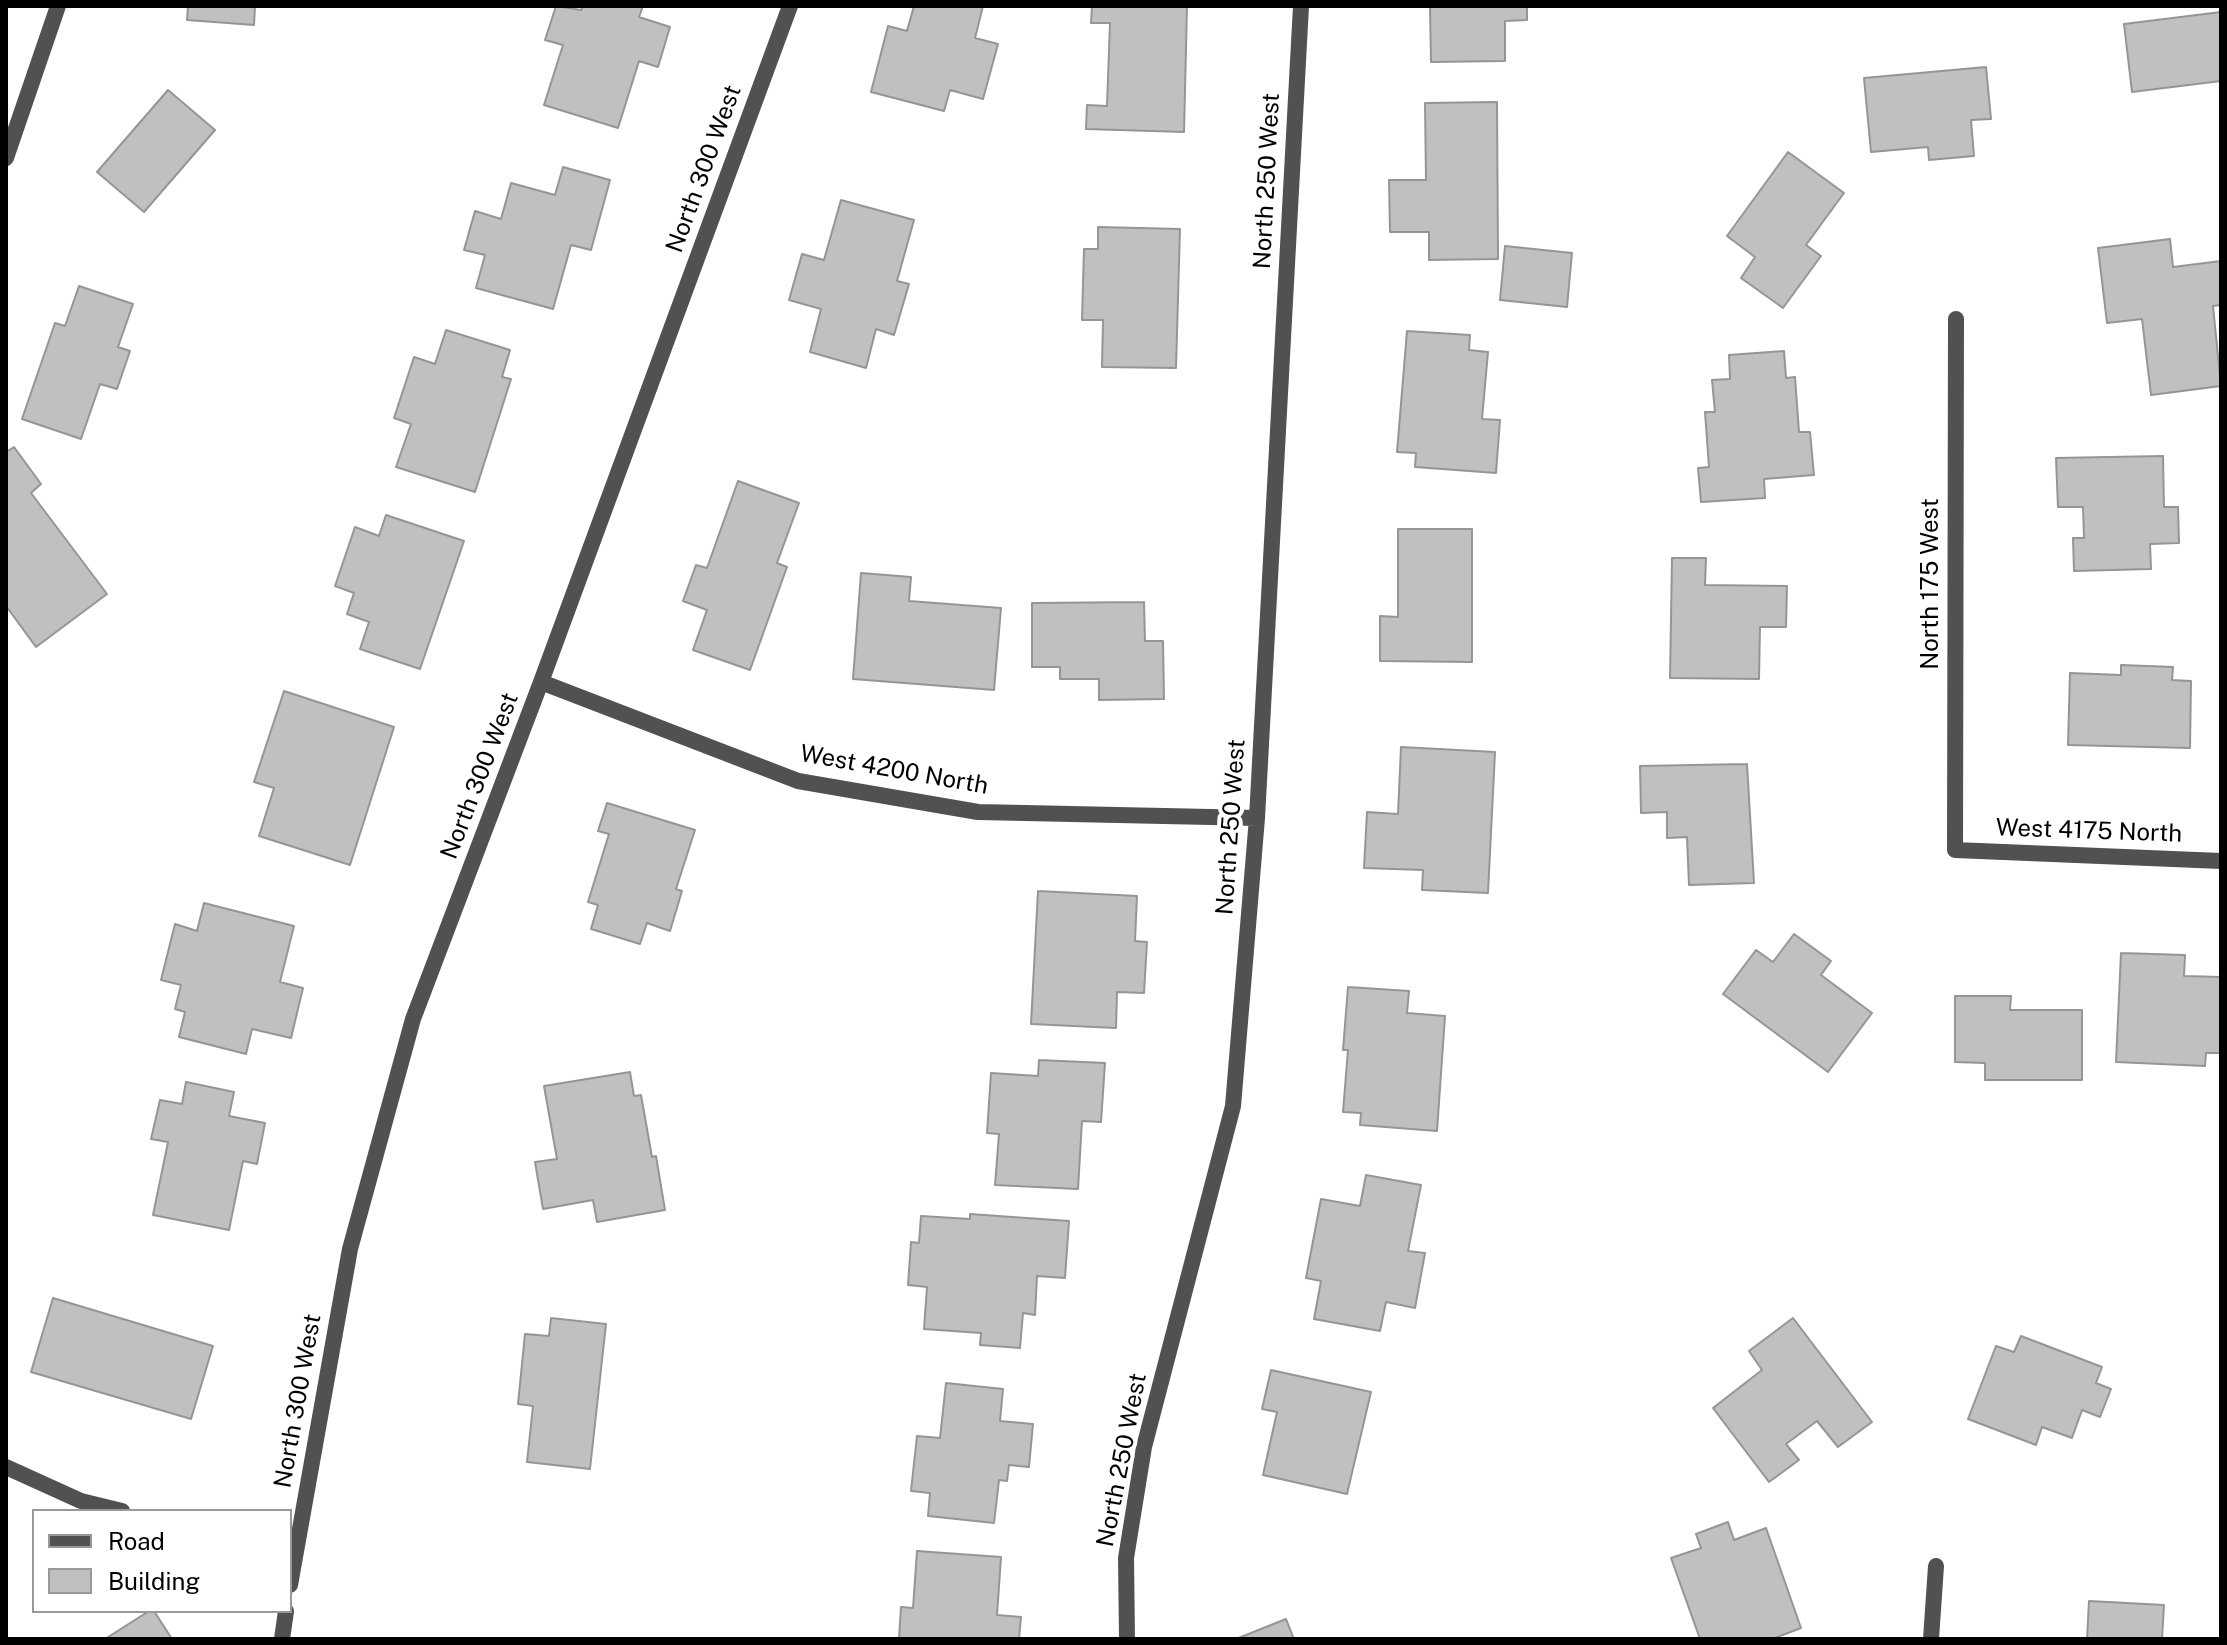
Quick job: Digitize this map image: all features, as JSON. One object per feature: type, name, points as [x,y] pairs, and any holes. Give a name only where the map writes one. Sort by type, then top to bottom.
[{"type":"street","points":[[6,158],[58,6]]},
{"type":"street","name":"North 300 West","points":[[292,1552],[350,1249],[413,1019],[541,682],[790,6]]},
{"type":"street","name":"North 250 West","points":[[1127,1639],[1126,1558],[1144,1447],[1233,1106],[1257,818],[1301,6]]},
{"type":"street","name":"North 175 West","points":[[1955,850],[1956,319]]},
{"type":"street","name":"West 4200 North","points":[[541,682],[798,781],[978,812],[1257,818]]},
{"type":"street","name":"West 4175 North","points":[[1955,850],[2221,861]]},
{"type":"street","points":[[6,1467],[81,1501],[114,1509]]},
{"type":"street","points":[[1931,1639],[1936,1566]]},
{"type":"street","points":[[282,1639],[286,1613]]},
{"type":"building","points":[[188,6],[255,6],[254,25],[187,20]]},
{"type":"building","points":[[556,6],[581,10],[583,6],[643,6],[639,17],[670,27],[658,67],[639,61],[618,128],[544,105],[563,45],[545,40]]},
{"type":"building","points":[[914,6],[983,6],[975,38],[998,44],[983,99],[950,90],[944,111],[871,92],[888,26],[907,31]]},
{"type":"building","points":[[1092,6],[1187,6],[1184,132],[1086,129],[1087,105],[1107,106],[1110,23],[1091,23]]},
{"type":"building","points":[[1430,6],[1527,6],[1527,20],[1505,21],[1505,61],[1431,62]]},
{"type":"building","points":[[2221,12],[2221,81],[2132,92],[2124,24]]},
{"type":"building","points":[[1986,67],[1991,119],[1971,120],[1974,156],[1929,160],[1928,147],[1871,152],[1864,78]]},
{"type":"building","points":[[168,90],[215,130],[144,212],[97,172]]},
{"type":"building","points":[[1497,102],[1498,259],[1429,260],[1429,232],[1390,232],[1389,180],[1426,180],[1425,103]]},
{"type":"building","points":[[1788,152],[1844,193],[1806,245],[1821,256],[1783,308],[1741,278],[1755,257],[1727,236]]},
{"type":"building","points":[[563,167],[610,180],[591,250],[571,245],[553,309],[476,288],[485,255],[464,250],[475,211],[501,219],[511,183],[555,195]]},
{"type":"building","points":[[841,200],[914,220],[897,281],[909,284],[894,335],[876,329],[866,368],[810,352],[821,309],[789,300],[802,254],[824,260]]},
{"type":"building","points":[[1098,227],[1180,229],[1176,368],[1102,367],[1103,320],[1082,320],[1084,249],[1098,249]]},
{"type":"building","points":[[2170,239],[2173,267],[2221,261],[2221,305],[2213,306],[2221,386],[2151,395],[2142,319],[2107,323],[2098,248]]},
{"type":"building","points":[[1505,246],[1572,253],[1567,307],[1500,300]]},
{"type":"building","points":[[79,286],[133,304],[118,347],[130,351],[117,389],[100,384],[81,439],[22,419],[55,323],[65,326]]},
{"type":"building","points":[[446,330],[510,350],[502,377],[511,379],[475,492],[396,467],[411,424],[394,418],[414,357],[435,364]]},
{"type":"building","points":[[1407,331],[1470,335],[1469,350],[1488,352],[1482,419],[1500,420],[1496,473],[1415,467],[1416,453],[1397,452]]},
{"type":"building","points":[[1784,351],[1786,378],[1795,377],[1799,432],[1810,432],[1814,475],[1764,479],[1765,498],[1701,502],[1698,468],[1709,467],[1705,412],[1715,412],[1712,380],[1730,379],[1729,355]]},
{"type":"building","points":[[14,447],[41,484],[31,493],[107,594],[36,647],[6,606],[6,452]]},
{"type":"building","points":[[2163,456],[2164,507],[2178,507],[2179,543],[2150,544],[2151,569],[2074,571],[2073,538],[2084,538],[2083,507],[2058,507],[2056,458]]},
{"type":"building","points":[[738,481],[799,503],[777,563],[787,567],[750,670],[693,650],[707,610],[683,601],[696,565],[707,568]]},
{"type":"building","points":[[386,515],[464,541],[420,669],[360,649],[369,622],[347,614],[354,593],[335,586],[355,527],[379,536]]},
{"type":"building","points":[[1398,529],[1472,529],[1472,662],[1380,661],[1380,616],[1398,617]]},
{"type":"building","points":[[1672,558],[1706,558],[1705,585],[1787,586],[1786,627],[1760,627],[1759,679],[1670,678]]},
{"type":"building","points":[[861,573],[911,577],[909,601],[1001,608],[994,690],[853,679]]},
{"type":"building","points":[[1144,602],[1145,641],[1163,641],[1164,699],[1099,700],[1099,679],[1060,679],[1060,667],[1032,667],[1032,603]]},
{"type":"building","points":[[2121,665],[2173,667],[2172,680],[2191,681],[2190,748],[2068,745],[2070,673],[2121,675]]},
{"type":"building","points":[[284,691],[394,727],[350,865],[259,836],[274,788],[254,782]]},
{"type":"building","points":[[1401,747],[1495,752],[1488,893],[1422,890],[1423,870],[1364,868],[1367,812],[1398,814]]},
{"type":"building","points":[[1747,764],[1754,883],[1689,885],[1687,837],[1667,838],[1667,812],[1641,813],[1640,766]]},
{"type":"building","points":[[607,803],[695,830],[676,889],[682,891],[670,931],[647,923],[640,944],[591,929],[598,905],[588,902],[609,834],[598,831]]},
{"type":"building","points":[[1038,891],[1137,896],[1135,941],[1147,942],[1144,993],[1117,992],[1116,1028],[1031,1024]]},
{"type":"building","points":[[204,903],[294,926],[280,982],[303,988],[291,1038],[252,1029],[246,1054],[179,1037],[185,1012],[175,1009],[181,985],[161,980],[175,924],[197,931]]},
{"type":"building","points":[[1794,934],[1831,961],[1821,975],[1872,1013],[1828,1072],[1723,994],[1756,950],[1773,962]]},
{"type":"building","points":[[2121,953],[2185,955],[2184,976],[2221,977],[2221,1053],[2206,1053],[2205,1066],[2116,1062]]},
{"type":"building","points":[[1348,987],[1409,991],[1407,1013],[1445,1016],[1437,1131],[1360,1125],[1361,1113],[1343,1112],[1348,1050],[1343,1050]]},
{"type":"building","points":[[1955,996],[2011,996],[2010,1010],[2082,1010],[2082,1080],[1985,1080],[1985,1063],[1955,1062]]},
{"type":"building","points":[[1039,1060],[1105,1063],[1101,1122],[1082,1121],[1078,1189],[995,1185],[999,1134],[987,1133],[991,1073],[1038,1076]]},
{"type":"building","points":[[630,1072],[634,1096],[641,1095],[665,1210],[597,1222],[593,1200],[543,1209],[535,1162],[557,1159],[544,1086]]},
{"type":"building","points":[[186,1082],[234,1092],[229,1116],[265,1123],[257,1164],[243,1161],[229,1230],[153,1215],[168,1142],[151,1139],[160,1100],[182,1104]]},
{"type":"building","points":[[1366,1175],[1421,1185],[1408,1251],[1425,1253],[1415,1308],[1386,1302],[1380,1331],[1314,1319],[1321,1281],[1306,1278],[1321,1199],[1360,1206]]},
{"type":"building","points":[[970,1214],[1069,1221],[1065,1278],[1037,1276],[1035,1315],[1023,1313],[1020,1348],[980,1345],[981,1333],[924,1329],[927,1287],[908,1285],[911,1242],[919,1243],[921,1216],[970,1219]]},
{"type":"building","points":[[53,1298],[213,1346],[191,1419],[31,1372]]},
{"type":"building","points":[[551,1318],[606,1324],[590,1469],[527,1462],[533,1406],[518,1404],[525,1334],[549,1336]]},
{"type":"building","points":[[1793,1318],[1872,1422],[1838,1447],[1817,1421],[1786,1444],[1799,1460],[1769,1482],[1713,1408],[1762,1370],[1749,1351]]},
{"type":"building","points":[[2021,1336],[2102,1367],[2096,1383],[2111,1389],[2100,1417],[2082,1410],[2072,1438],[2042,1427],[2036,1445],[1968,1419],[1996,1346],[2014,1352]]},
{"type":"building","points":[[1271,1370],[1371,1392],[1347,1494],[1263,1475],[1277,1412],[1262,1409]]},
{"type":"building","points":[[946,1383],[1003,1389],[1000,1421],[1033,1424],[1029,1467],[1009,1465],[1007,1481],[999,1480],[994,1523],[928,1516],[930,1493],[911,1491],[917,1436],[940,1438]]},
{"type":"building","points":[[1728,1522],[1734,1540],[1766,1528],[1801,1628],[1772,1639],[1700,1639],[1671,1558],[1701,1548],[1696,1534]]},
{"type":"building","points":[[917,1551],[1001,1557],[997,1615],[1021,1617],[1019,1639],[899,1639],[901,1607],[913,1608]]},
{"type":"building","points":[[2089,1601],[2164,1605],[2162,1639],[2087,1639]]},
{"type":"building","points":[[146,1613],[155,1613],[172,1639],[105,1639]]},
{"type":"building","points":[[1286,1619],[1294,1639],[1236,1639]]}]
